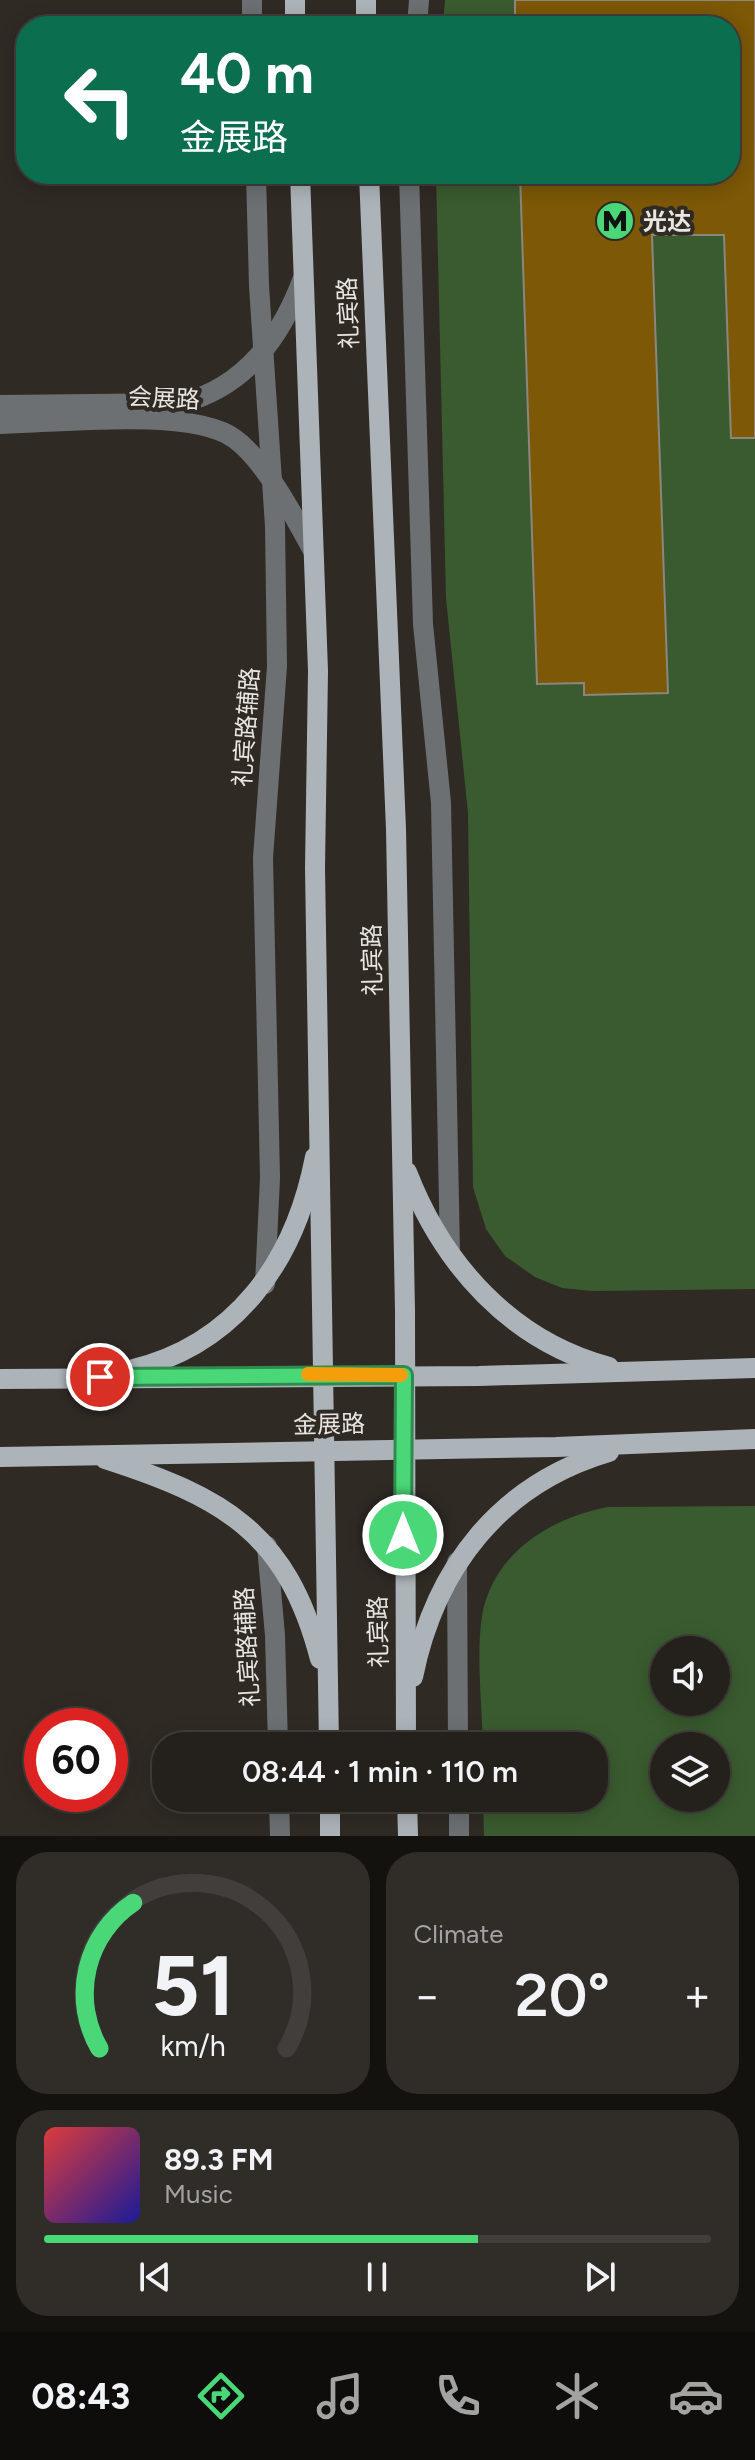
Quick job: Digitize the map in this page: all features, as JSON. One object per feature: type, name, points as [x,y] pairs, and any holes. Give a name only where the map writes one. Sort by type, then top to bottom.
[{"type":"main road","name":"礼宾路","points":[[300,184],[318,671],[315,868],[329,1732]]},
{"type":"main road","name":"礼宾路","points":[[369,184],[396,829],[406,1732]]},
{"type":"main road","points":[[100,1377],[150,1365],[184,1351],[241,1311],[265,1284],[300,1209],[321,1126]]},
{"type":"main road","points":[[402,1158],[418,1201],[450,1253],[486,1300],[589,1361],[629,1372]]},
{"type":"main road","name":"金展路","points":[[0,1379],[755,1368]]},
{"type":"main road","name":"金展路","points":[[0,1457],[755,1439]]},
{"type":"main road","points":[[406,1713],[416,1662],[431,1613],[457,1562],[475,1537],[510,1503],[553,1474],[636,1444]]},
{"type":"main road","points":[[90,1455],[188,1490],[248,1526],[267,1546],[299,1599],[327,1687]]},
{"type":"main road","points":[[330,1812],[330,1836]]},
{"type":"main road","points":[[407,1812],[408,1836]]},
{"type":"street","name":"礼宾路辅路","points":[[256,184],[272,485],[277,666],[263,858],[270,1178],[265,1284]]},
{"type":"street","points":[[409,184],[423,624],[441,803],[450,1253]]},
{"type":"street","name":"会展路","points":[[0,405],[183,403],[207,397],[231,383],[263,352],[289,314],[303,278]]},
{"type":"street","name":"会展路","points":[[0,424],[198,422],[234,438],[250,452],[312,549]]},
{"type":"street","name":"礼宾路辅路","points":[[267,1546],[275,1635],[278,1732]]},
{"type":"street","points":[[457,1562],[458,1732]]},
{"type":"street","points":[[279,1812],[280,1836]]},
{"type":"street","points":[[459,1812],[459,1836]]},
{"type":"green space","points":[[445,0],[755,0],[755,1289],[592,1291],[562,1288],[535,1277],[505,1256],[486,1229],[473,1187],[468,813],[446,598],[436,184],[740,184],[740,16],[444,16]]},
{"type":"green space","points":[[755,1506],[755,1836],[484,1836],[483,1812],[608,1812],[608,1732],[482,1732],[479,1647],[488,1594],[498,1574],[527,1542],[586,1512],[608,1507]]},
{"type":"building","points":[[515,0],[755,0],[755,438],[731,438],[724,235],[652,235],[668,693],[584,695],[584,683],[537,684],[520,184],[740,184],[740,16],[515,16]]},
{"type":"slow traffic","points":[[308,1374],[401,1375]]},
{"type":"place","name":"光达","points":[[615,221]]},
{"type":"route","points":[[100,1377],[404,1375],[403,1535]]}]
